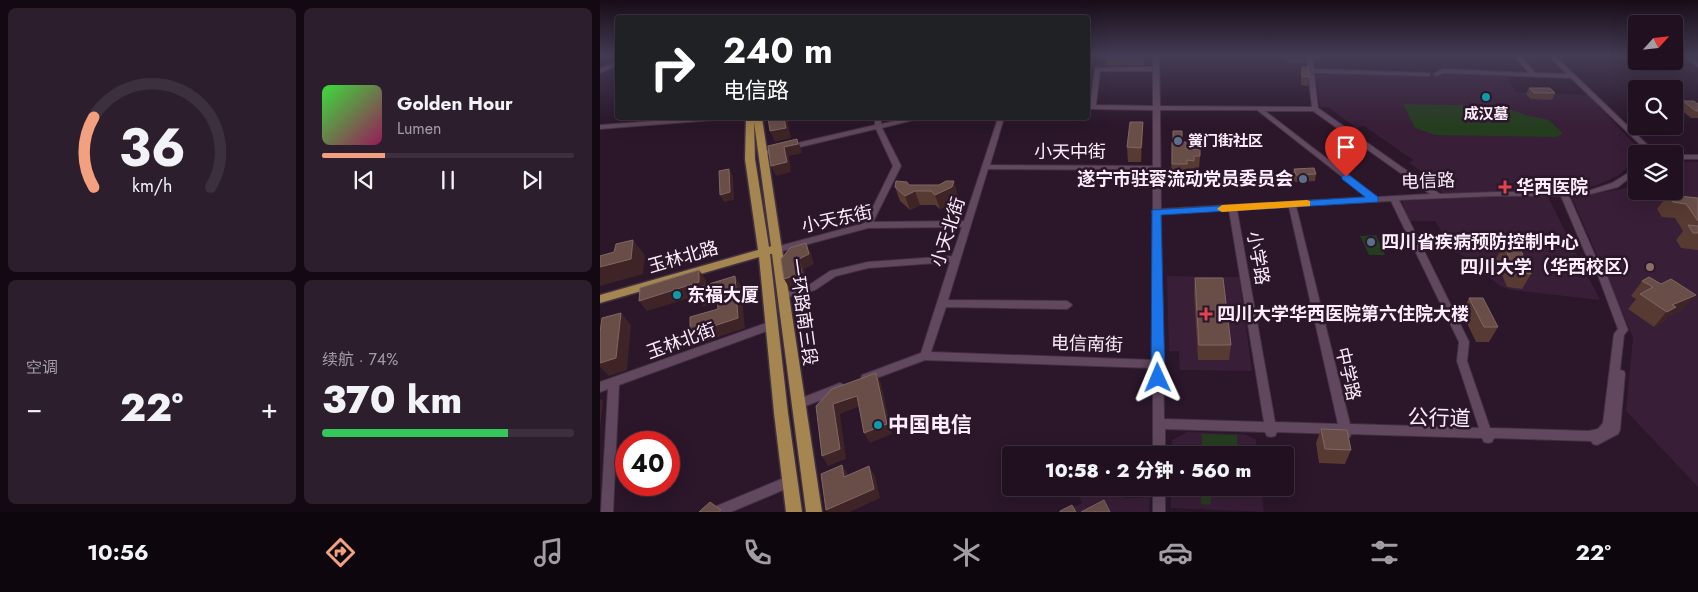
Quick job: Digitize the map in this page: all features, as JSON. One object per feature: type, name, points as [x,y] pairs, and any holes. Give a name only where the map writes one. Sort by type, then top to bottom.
[{"type":"main road","name":"一环路南三段","points":[[750,120],[750,159],[770,251],[798,404],[814,512]]},
{"type":"main road","name":"一环路南三段","points":[[758,120],[770,251],[778,301],[772,326],[780,413],[794,512]]},
{"type":"main road","name":"玉林北路","points":[[600,299],[770,251]]},
{"type":"street","points":[[1095,79],[1090,107],[1315,110],[1439,197]]},
{"type":"street","points":[[1156,79],[1159,446]]},
{"type":"street","points":[[1313,79],[1315,110]]},
{"type":"street","points":[[1577,79],[1645,145]]},
{"type":"street","points":[[1259,109],[1375,199]]},
{"type":"street","points":[[600,127],[688,120]]},
{"type":"street","points":[[868,225],[897,166],[878,127],[878,120]]},
{"type":"street","points":[[762,154],[907,120]]},
{"type":"street","name":"小天北街","points":[[925,356],[1000,120]]},
{"type":"street","points":[[1683,156],[1698,157]]},
{"type":"street","name":"小天中街","points":[[985,167],[1156,168]]},
{"type":"street","name":"电信路","points":[[1156,212],[1375,199],[1591,192],[1615,185],[1628,176]]},
{"type":"street","name":"公行道","points":[[1159,426],[1487,436],[1581,441],[1596,440],[1608,436],[1614,430],[1623,330],[1600,268],[1593,262],[1564,194]]},
{"type":"street","points":[[1394,199],[1464,342],[1462,361],[1487,436]]},
{"type":"street","name":"中学路","points":[[1292,204],[1345,432]]},
{"type":"street","name":"小学路","points":[[1233,208],[1270,430]]},
{"type":"street","name":"小天东街","points":[[770,251],[868,225],[967,224]]},
{"type":"street","points":[[778,301],[812,288],[833,273],[868,265],[956,259]]},
{"type":"street","points":[[942,303],[1067,304]]},
{"type":"street","name":"玉林北街","points":[[600,387],[772,326]]},
{"type":"street","name":"电信南街","points":[[798,404],[925,356],[1158,364]]},
{"type":"street","points":[[607,512],[614,382]]},
{"type":"street","points":[[716,512],[791,481]]},
{"type":"street","points":[[1159,496],[1159,512]]},
{"type":"shaded area","name":"华西医院","points":[[1316,79],[1509,79],[1516,92],[1588,95],[1635,145],[1628,145],[1628,167],[1618,176],[1595,186],[1544,189],[1600,300],[1511,290],[1500,286],[1459,253],[1455,253],[1435,221],[1409,221],[1402,201],[1447,199],[1430,177],[1409,163],[1413,160],[1364,126],[1356,128],[1330,108],[1320,107]]},
{"type":"shaded area","name":"四川大学（华西校区）","points":[[1683,161],[1698,162],[1698,487],[1626,411],[1633,337],[1571,196],[1595,194],[1628,186],[1628,200],[1683,200]]},
{"type":"shaded area","name":"四川大学华西医院第六住院大楼","points":[[1167,276],[1239,277],[1252,371],[1180,370],[1179,351],[1169,351]]},
{"type":"shaded area","points":[[1187,432],[1244,434],[1256,439],[1256,446],[1172,446],[1172,440]]},
{"type":"shaded area","points":[[1079,496],[1150,497],[1149,512],[1063,512],[1082,503]]},
{"type":"shaded area","points":[[1171,496],[1262,496],[1264,512],[1171,508]]},
{"type":"green space","points":[[1403,104],[1500,106],[1529,116],[1549,120],[1563,134],[1556,137],[1435,135],[1415,128]]},
{"type":"green space","points":[[1376,235],[1385,255],[1369,255],[1360,236]]},
{"type":"green space","points":[[1202,434],[1237,435],[1238,446],[1202,446]]},
{"type":"green space","points":[[1201,496],[1212,496],[1210,505],[1201,504]]},
{"type":"building","points":[[1529,88],[1550,88],[1555,93],[1534,93]]},
{"type":"building","points":[[1683,101],[1694,101],[1698,104],[1698,111]]},
{"type":"building","points":[[768,120],[784,120],[786,128],[770,131]]},
{"type":"building","points":[[1130,122],[1143,122],[1141,148],[1127,147]]},
{"type":"building","points":[[1173,131],[1182,131],[1182,140],[1173,139]]},
{"type":"building","points":[[797,139],[798,144],[784,147],[787,162],[771,166],[768,146]]},
{"type":"building","points":[[1172,142],[1186,142],[1186,149],[1200,149],[1200,156],[1194,156],[1194,161],[1187,160],[1187,164],[1172,164]]},
{"type":"building","points":[[1314,168],[1316,174],[1296,175],[1294,169]]},
{"type":"building","points":[[729,169],[730,192],[720,195],[719,171]]},
{"type":"building","points":[[896,181],[907,182],[909,185],[939,185],[946,181],[954,181],[952,187],[935,195],[931,191],[915,191],[905,196],[895,187]]},
{"type":"building","points":[[1683,196],[1698,198],[1698,221],[1686,204],[1673,202],[1672,200],[1683,200]]},
{"type":"building","points":[[1688,225],[1698,226],[1698,233],[1693,233]]},
{"type":"building","points":[[633,240],[631,259],[600,267],[600,256],[614,252],[616,244]]},
{"type":"building","points":[[806,243],[809,254],[799,259],[802,273],[784,279],[781,259],[790,248]]},
{"type":"building","points":[[1504,244],[1519,246],[1531,274],[1515,272]]},
{"type":"building","points":[[699,270],[699,282],[639,301],[640,288]]},
{"type":"building","points":[[735,276],[738,318],[690,334],[690,317],[718,309],[717,291],[696,297],[696,288]]},
{"type":"building","points":[[1649,277],[1661,284],[1671,279],[1696,295],[1672,305],[1676,307],[1667,312],[1640,294],[1653,287],[1642,281]]},
{"type":"building","points":[[1195,278],[1223,278],[1231,345],[1199,345]]},
{"type":"building","points":[[1469,298],[1483,298],[1498,327],[1484,327]]},
{"type":"building","points":[[621,313],[616,358],[600,363],[602,318]]},
{"type":"building","points":[[876,373],[887,424],[864,433],[857,396],[833,404],[840,449],[822,456],[816,406],[832,389]]},
{"type":"building","points":[[1321,429],[1347,430],[1351,450],[1325,449]]},
{"type":"building","points":[[842,465],[844,477],[869,466],[874,489],[826,510],[821,474]]},
{"type":"building","points":[[1104,500],[1110,512],[1081,512]]},
{"type":"building","points":[[710,502],[721,510],[718,512],[699,512]]},
{"type":"building","points":[[1072,505],[1076,512],[1060,512],[1060,511]]},
{"type":"slow traffic","points":[[1222,209],[1307,204]]},
{"type":"place","name":"成汉墓","points":[[1486,97]]},
{"type":"place","name":"黉门街社区","points":[[1178,141]]},
{"type":"place","name":"遂宁市驻蓉流动党员委员会","points":[[1303,179]]},
{"type":"place","name":"华西医院","points":[[1505,187]]},
{"type":"place","name":"四川省疾病预防控制中心","points":[[1371,242]]},
{"type":"place","name":"四川大学（华西校区）","points":[[1650,267]]},
{"type":"place","name":"东福大厦","points":[[677,295]]},
{"type":"place","name":"四川大学华西医院第六住院大楼","points":[[1206,314]]},
{"type":"place","name":"中国电信","points":[[878,425]]},
{"type":"route","points":[[1158,378],[1156,212],[1375,199],[1346,177]]}]
